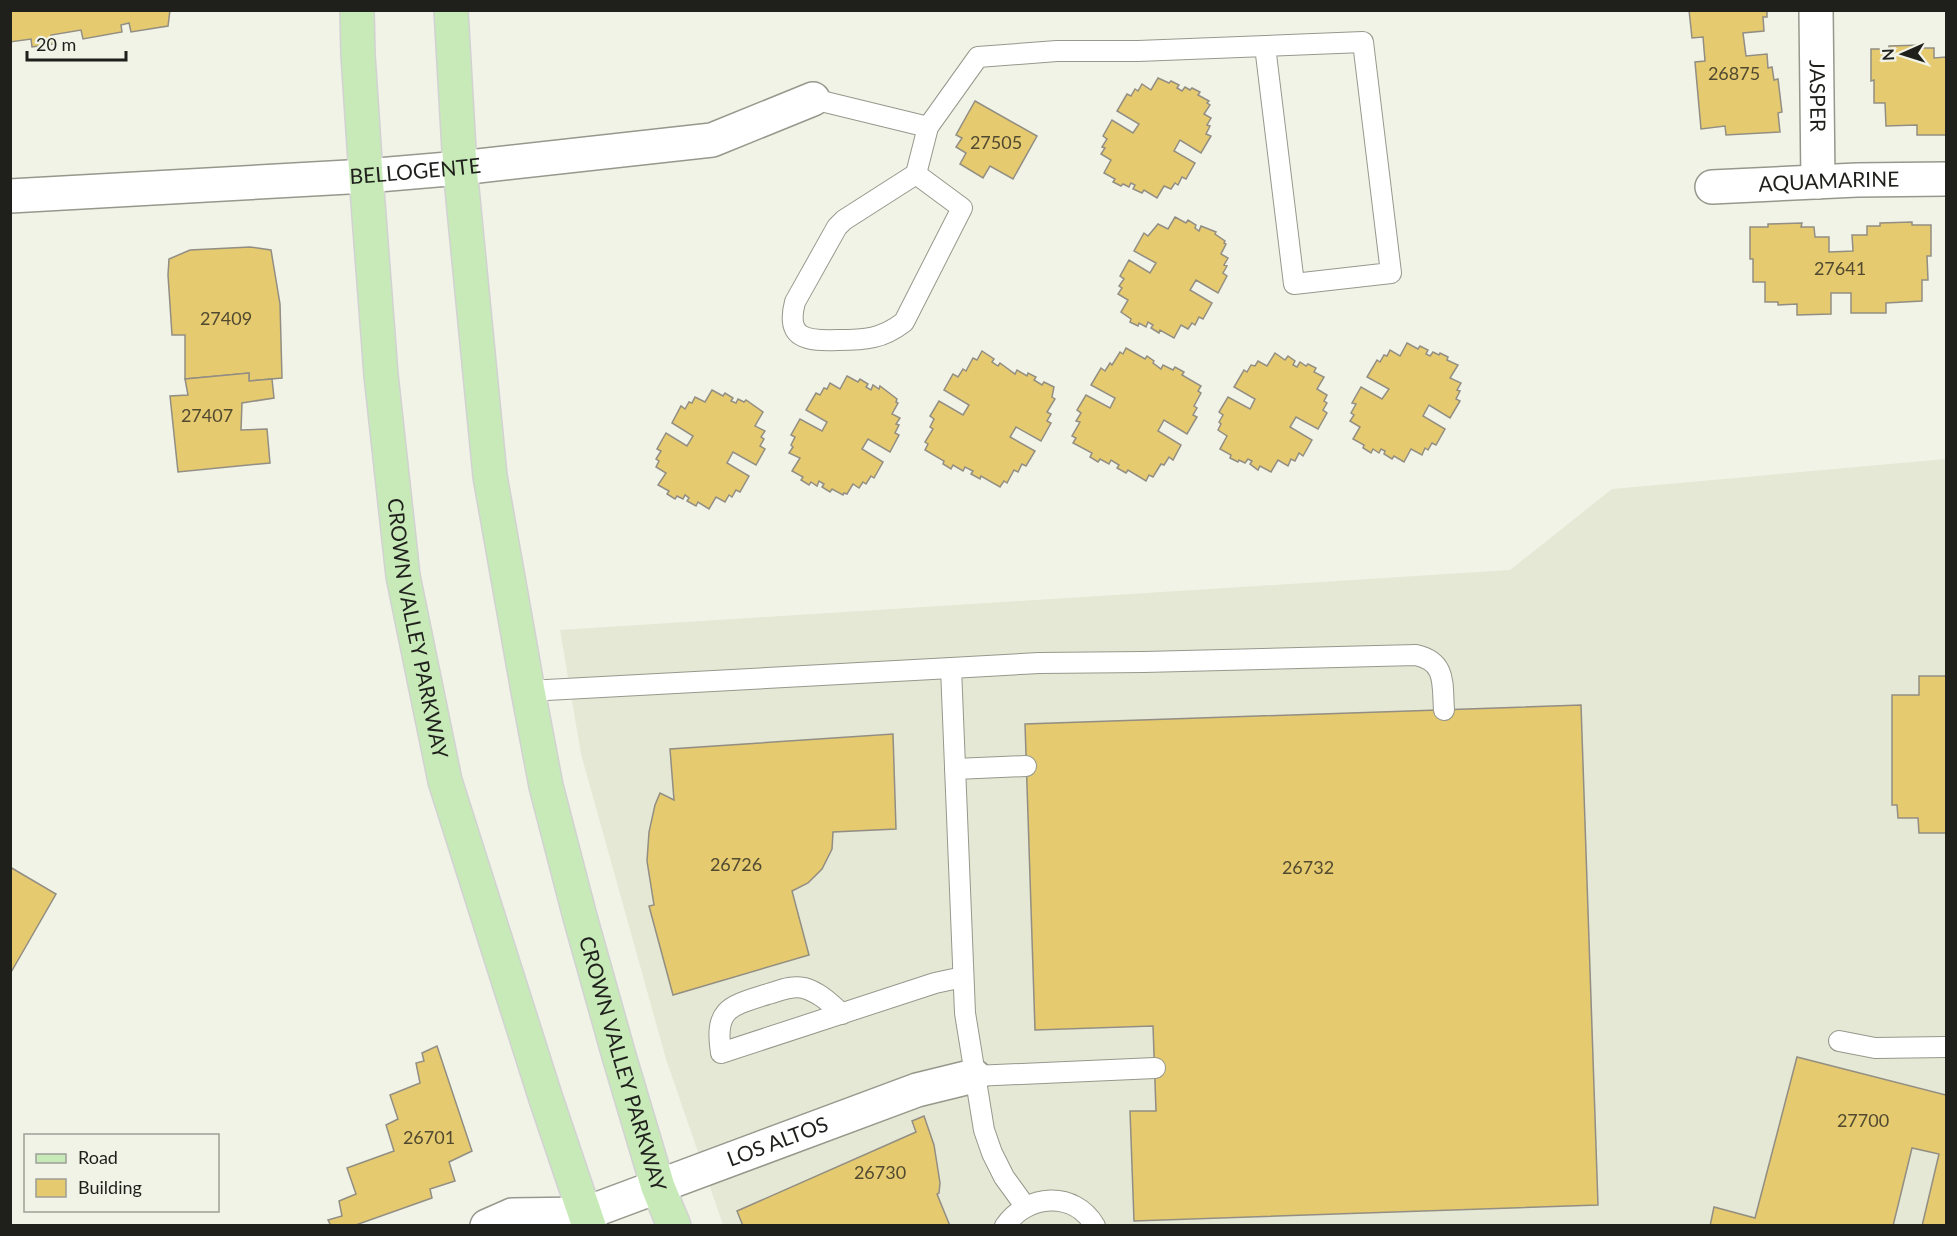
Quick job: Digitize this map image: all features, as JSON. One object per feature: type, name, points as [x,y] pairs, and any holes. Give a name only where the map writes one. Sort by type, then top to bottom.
[{"type":"main road","name":"CROWN VALLEY PARKWAY","points":[[357,10],[358,55],[381,375],[403,576],[445,781],[546,1099],[582,1222]]},
{"type":"main road","name":"CROWN VALLEY PARKWAY","points":[[451,10],[460,168],[490,476],[528,691],[546,786],[580,917],[658,1187],[674,1226]]},
{"type":"street","name":"JASPER","points":[[1816,10],[1818,182]]},
{"type":"street","name":"BELLOGENTE","points":[[10,196],[366,176],[712,140],[813,99]]},
{"type":"street","name":"AQUAMARINE","points":[[1712,187],[1947,179]]},
{"type":"street","name":"LOS ALTOS","points":[[487,1226],[512,1215],[582,1222],[658,1187],[917,1090],[974,1076]]},
{"type":"lane","points":[[916,174],[962,208],[904,322],[892,332],[865,339],[814,341],[800,335],[793,327],[792,315],[795,302],[837,227],[844,220],[916,174],[928,127],[978,57],[1057,51],[1138,51],[1363,42],[1391,273],[1294,284],[1265,46]]},
{"type":"lane","points":[[813,99],[928,127]]},
{"type":"lane","points":[[528,691],[1039,663],[1416,655],[1427,657],[1435,663],[1439,670],[1442,676],[1444,710]]},
{"type":"lane","points":[[951,668],[965,1013],[984,1130],[1004,1177],[1025,1206]]},
{"type":"lane","points":[[955,769],[1026,766]]},
{"type":"lane","points":[[842,1014],[824,998],[801,987],[789,987],[736,1004],[727,1011],[722,1020],[718,1034],[721,1053],[842,1014],[935,982],[963,977]]},
{"type":"lane","points":[[1839,1041],[1875,1048],[1947,1047]]},
{"type":"lane","points":[[974,1076],[1155,1068]]},
{"type":"lane","points":[[1005,1226],[1012,1216],[1025,1206],[1049,1200],[1072,1205],[1083,1212],[1095,1226]]},
{"type":"shaded area","points":[[1946,459],[1946,1225],[723,1225],[666,1059],[581,754],[560,630],[1510,570],[1612,489]]},
{"type":"building","points":[[10,10],[170,10],[168,26],[131,32],[129,23],[121,25],[122,32],[83,39],[81,30],[51,35],[53,44],[32,47],[31,39],[10,42]]},
{"type":"building","points":[[1689,10],[1767,10],[1767,17],[1763,17],[1764,31],[1743,33],[1746,56],[1767,54],[1768,68],[1772,67],[1774,80],[1778,79],[1782,112],[1778,113],[1780,132],[1726,135],[1725,126],[1701,129],[1695,62],[1705,61],[1703,37],[1692,38]]},
{"type":"building","points":[[1922,45],[1923,48],[1934,48],[1934,58],[1946,57],[1946,135],[1917,135],[1917,125],[1886,126],[1885,103],[1874,103],[1871,49]]},
{"type":"building","points":[[1158,78],[1179,85],[1177,88],[1182,91],[1185,87],[1190,90],[1192,88],[1200,92],[1198,95],[1209,101],[1207,103],[1210,105],[1204,114],[1211,118],[1206,134],[1211,136],[1201,153],[1180,140],[1174,151],[1195,163],[1186,179],[1182,177],[1178,185],[1175,183],[1171,189],[1164,186],[1157,198],[1144,190],[1142,193],[1133,189],[1135,185],[1131,183],[1129,187],[1113,182],[1115,179],[1104,173],[1111,160],[1101,154],[1107,139],[1103,136],[1112,120],[1133,133],[1139,124],[1117,111],[1127,94],[1131,96],[1142,84],[1151,90]]},
{"type":"building","points":[[975,101],[1037,136],[1013,179],[990,166],[983,178],[960,164],[966,153],[956,147],[962,138],[956,135]]},
{"type":"building","points":[[1175,217],[1186,223],[1188,220],[1196,225],[1195,228],[1199,231],[1201,226],[1216,232],[1215,234],[1226,244],[1221,254],[1228,258],[1223,273],[1227,276],[1218,293],[1196,280],[1190,290],[1212,303],[1203,319],[1199,317],[1195,325],[1192,323],[1188,329],[1181,325],[1174,338],[1160,330],[1159,333],[1151,328],[1153,325],[1148,322],[1146,327],[1130,322],[1131,319],[1121,312],[1128,300],[1118,294],[1122,288],[1119,286],[1124,279],[1120,276],[1129,260],[1150,273],[1156,263],[1134,251],[1144,233],[1148,236],[1158,224],[1168,229]]},
{"type":"building","points":[[1912,222],[1912,225],[1931,225],[1931,256],[1927,256],[1928,280],[1922,280],[1922,301],[1886,303],[1886,313],[1851,313],[1851,293],[1831,293],[1831,314],[1797,315],[1797,304],[1778,305],[1778,302],[1765,302],[1765,282],[1753,282],[1750,227],[1802,223],[1801,227],[1814,227],[1815,237],[1829,237],[1829,252],[1853,251],[1852,235],[1867,235],[1867,226],[1880,226],[1880,223]]},
{"type":"building","points":[[250,247],[271,250],[280,304],[282,378],[249,381],[249,373],[185,379],[185,335],[172,335],[169,259],[190,250]]},
{"type":"building","points":[[1407,343],[1418,349],[1420,346],[1428,350],[1426,354],[1430,356],[1433,352],[1448,357],[1447,360],[1458,365],[1450,378],[1461,383],[1456,399],[1460,401],[1450,418],[1429,405],[1423,416],[1445,429],[1436,445],[1432,443],[1428,450],[1425,448],[1422,455],[1411,449],[1404,462],[1394,456],[1392,459],[1381,449],[1379,453],[1373,449],[1371,453],[1363,448],[1364,445],[1353,439],[1360,427],[1350,421],[1356,404],[1352,403],[1361,387],[1382,399],[1389,389],[1367,377],[1377,360],[1380,362],[1390,350],[1400,356]]},
{"type":"building","points":[[1126,348],[1145,359],[1147,356],[1161,369],[1163,365],[1173,370],[1175,367],[1184,372],[1182,375],[1201,386],[1198,391],[1201,393],[1194,406],[1197,408],[1193,415],[1197,417],[1187,434],[1164,420],[1158,431],[1181,445],[1173,460],[1169,457],[1164,465],[1161,464],[1153,477],[1149,475],[1146,481],[1128,470],[1126,473],[1117,468],[1119,465],[1111,460],[1109,464],[1100,459],[1098,462],[1090,457],[1092,453],[1073,443],[1076,438],[1072,436],[1080,422],[1076,421],[1081,413],[1077,410],[1086,395],[1110,408],[1115,398],[1091,385],[1101,368],[1105,371],[1120,352],[1123,354]]},
{"type":"building","points":[[982,351],[994,359],[992,362],[998,366],[1000,363],[1015,374],[1017,370],[1027,376],[1028,373],[1036,377],[1034,380],[1042,385],[1044,382],[1054,387],[1052,397],[1055,399],[1047,412],[1051,414],[1047,421],[1051,423],[1041,441],[1016,427],[1010,437],[1035,451],[1026,466],[1022,464],[1018,472],[1014,470],[1007,483],[1004,481],[1000,487],[981,476],[980,479],[971,474],[973,471],[965,467],[963,471],[953,465],[951,469],[943,464],[944,461],[925,450],[928,444],[925,442],[933,429],[930,427],[934,419],[930,416],[939,401],[963,415],[969,405],[944,390],[953,374],[958,377],[963,369],[966,371],[973,358],[977,360]]},
{"type":"building","points":[[1275,353],[1285,360],[1288,356],[1295,361],[1293,365],[1297,367],[1300,362],[1306,366],[1308,364],[1316,368],[1314,372],[1324,377],[1317,389],[1327,395],[1324,401],[1327,403],[1323,410],[1327,413],[1318,429],[1296,417],[1290,427],[1312,440],[1303,456],[1299,453],[1295,461],[1291,459],[1288,466],[1278,460],[1271,472],[1260,466],[1258,470],[1250,464],[1252,461],[1248,459],[1245,463],[1230,458],[1231,455],[1220,449],[1227,436],[1218,430],[1223,415],[1219,412],[1228,397],[1250,409],[1255,399],[1234,387],[1244,370],[1247,372],[1251,365],[1255,366],[1258,361],[1267,366]]},
{"type":"building","points":[[249,373],[249,381],[272,379],[274,398],[242,403],[241,430],[267,429],[270,463],[178,472],[170,396],[188,395],[185,379]]},
{"type":"building","points":[[847,376],[858,382],[860,379],[868,384],[866,387],[871,390],[873,385],[879,389],[880,386],[897,399],[898,403],[892,414],[900,418],[896,424],[899,425],[895,433],[899,435],[890,452],[868,439],[862,449],[883,462],[874,478],[871,476],[866,484],[863,482],[859,488],[853,484],[847,494],[843,495],[832,489],[830,492],[822,487],[824,484],[819,481],[817,486],[811,482],[809,485],[801,480],[803,477],[792,471],[800,458],[789,453],[795,437],[791,435],[800,419],[822,431],[827,422],[806,410],[816,393],[820,395],[830,383],[840,389]]},
{"type":"building","points":[[712,390],[723,396],[725,393],[733,398],[731,401],[736,403],[738,399],[744,402],[746,400],[763,412],[755,426],[765,431],[761,437],[764,439],[760,446],[765,449],[756,465],[733,452],[727,463],[749,476],[740,492],[736,490],[725,502],[716,497],[709,509],[698,502],[696,506],[687,501],[689,498],[685,495],[683,499],[677,496],[675,499],[667,494],[669,491],[658,485],[666,473],[656,467],[659,461],[656,459],[661,451],[657,449],[666,433],[687,446],[693,436],[672,423],[681,406],[685,409],[695,397],[705,402]]},
{"type":"building","points":[[1919,676],[1946,676],[1946,833],[1919,833],[1918,818],[1898,818],[1897,805],[1892,805],[1892,695],[1919,695]]},
{"type":"building","points":[[1581,705],[1598,1205],[1134,1221],[1130,1111],[1156,1111],[1153,1026],[1035,1030],[1025,724]]},
{"type":"building","points":[[893,734],[896,829],[833,832],[832,849],[822,869],[808,883],[792,891],[809,955],[673,995],[649,906],[654,905],[647,861],[649,832],[660,793],[674,800],[670,749]]},
{"type":"building","points":[[10,867],[56,894],[10,974]]},
{"type":"building","points":[[437,1046],[472,1151],[449,1162],[455,1181],[430,1189],[432,1198],[353,1226],[331,1226],[328,1220],[342,1216],[339,1201],[356,1194],[347,1168],[394,1151],[386,1125],[398,1119],[390,1095],[420,1083],[416,1063],[424,1061],[422,1053]]},
{"type":"building","points":[[1797,1057],[1946,1095],[1946,1226],[1922,1226],[1939,1154],[1912,1148],[1893,1226],[1710,1226],[1714,1207],[1755,1218]]},
{"type":"building","points":[[924,1116],[934,1145],[940,1183],[937,1194],[950,1226],[743,1226],[737,1211],[916,1132],[912,1121]]}]
